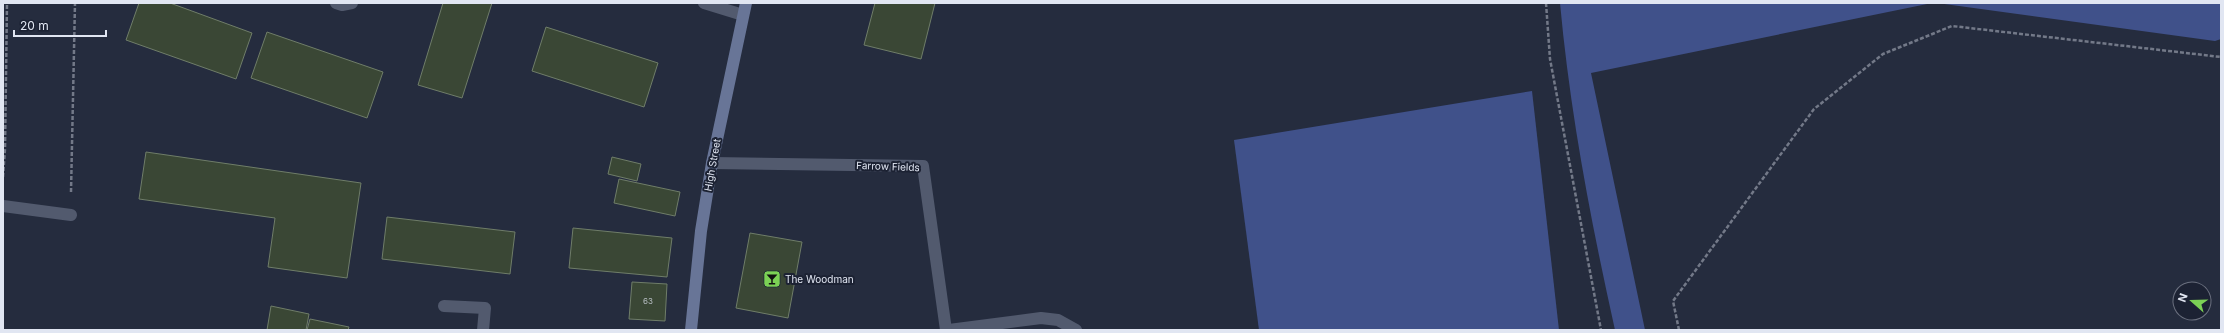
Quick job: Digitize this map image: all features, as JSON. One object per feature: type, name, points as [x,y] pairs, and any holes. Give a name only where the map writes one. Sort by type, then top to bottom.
[{"type":"main road","name":"High Street","points":[[691,330],[701,230],[712,163],[744,9]]},
{"type":"street","points":[[336,3],[342,5],[352,3]]},
{"type":"street","points":[[704,3],[744,9]]},
{"type":"street","name":"Farrow Fields","points":[[712,163],[924,166],[946,330]]},
{"type":"street","points":[[3,206],[71,215]]},
{"type":"street","points":[[444,306],[485,308],[484,330]]},
{"type":"street","points":[[949,330],[1041,318],[1058,320],[1076,330]]},
{"type":"path","points":[[3,177],[5,149],[7,3]]},
{"type":"path","points":[[71,215],[75,3]]},
{"type":"path","points":[[1546,3],[1550,59],[1601,330]]},
{"type":"path","points":[[1679,330],[1673,301],[1814,108],[1883,54],[1952,26],[2221,57]]},
{"type":"shaded area","points":[[1560,3],[1932,3],[1591,73],[1645,330],[1615,330],[1575,126]]},
{"type":"shaded area","points":[[1937,3],[2221,3],[2221,39],[2215,41]]},
{"type":"shaded area","points":[[1532,91],[1559,330],[1259,330],[1234,140]]},
{"type":"building","points":[[139,3],[170,3],[252,33],[236,79],[126,40]]},
{"type":"building","points":[[443,3],[492,3],[462,98],[418,85]]},
{"type":"building","points":[[875,3],[935,3],[921,59],[864,45]]},
{"type":"building","points":[[546,27],[658,63],[644,107],[532,71]]},
{"type":"building","points":[[267,32],[383,72],[367,118],[251,78]]},
{"type":"building","points":[[146,152],[361,183],[347,278],[268,267],[275,218],[139,199]]},
{"type":"building","points":[[612,157],[641,164],[637,181],[608,174]]},
{"type":"building","points":[[619,179],[680,192],[675,216],[614,203]]},
{"type":"building","points":[[387,217],[515,232],[510,274],[382,259]]},
{"type":"building","points":[[573,228],[672,238],[667,277],[569,268]]},
{"type":"building","points":[[750,233],[802,242],[788,318],[736,308]]},
{"type":"building","points":[[632,282],[667,284],[665,321],[629,319]]},
{"type":"building","points":[[271,306],[309,314],[306,330],[267,330]]},
{"type":"building","points":[[310,319],[349,327],[348,330],[307,330]]},
{"type":"place","name":"The Woodman","points":[[772,279]]}]
